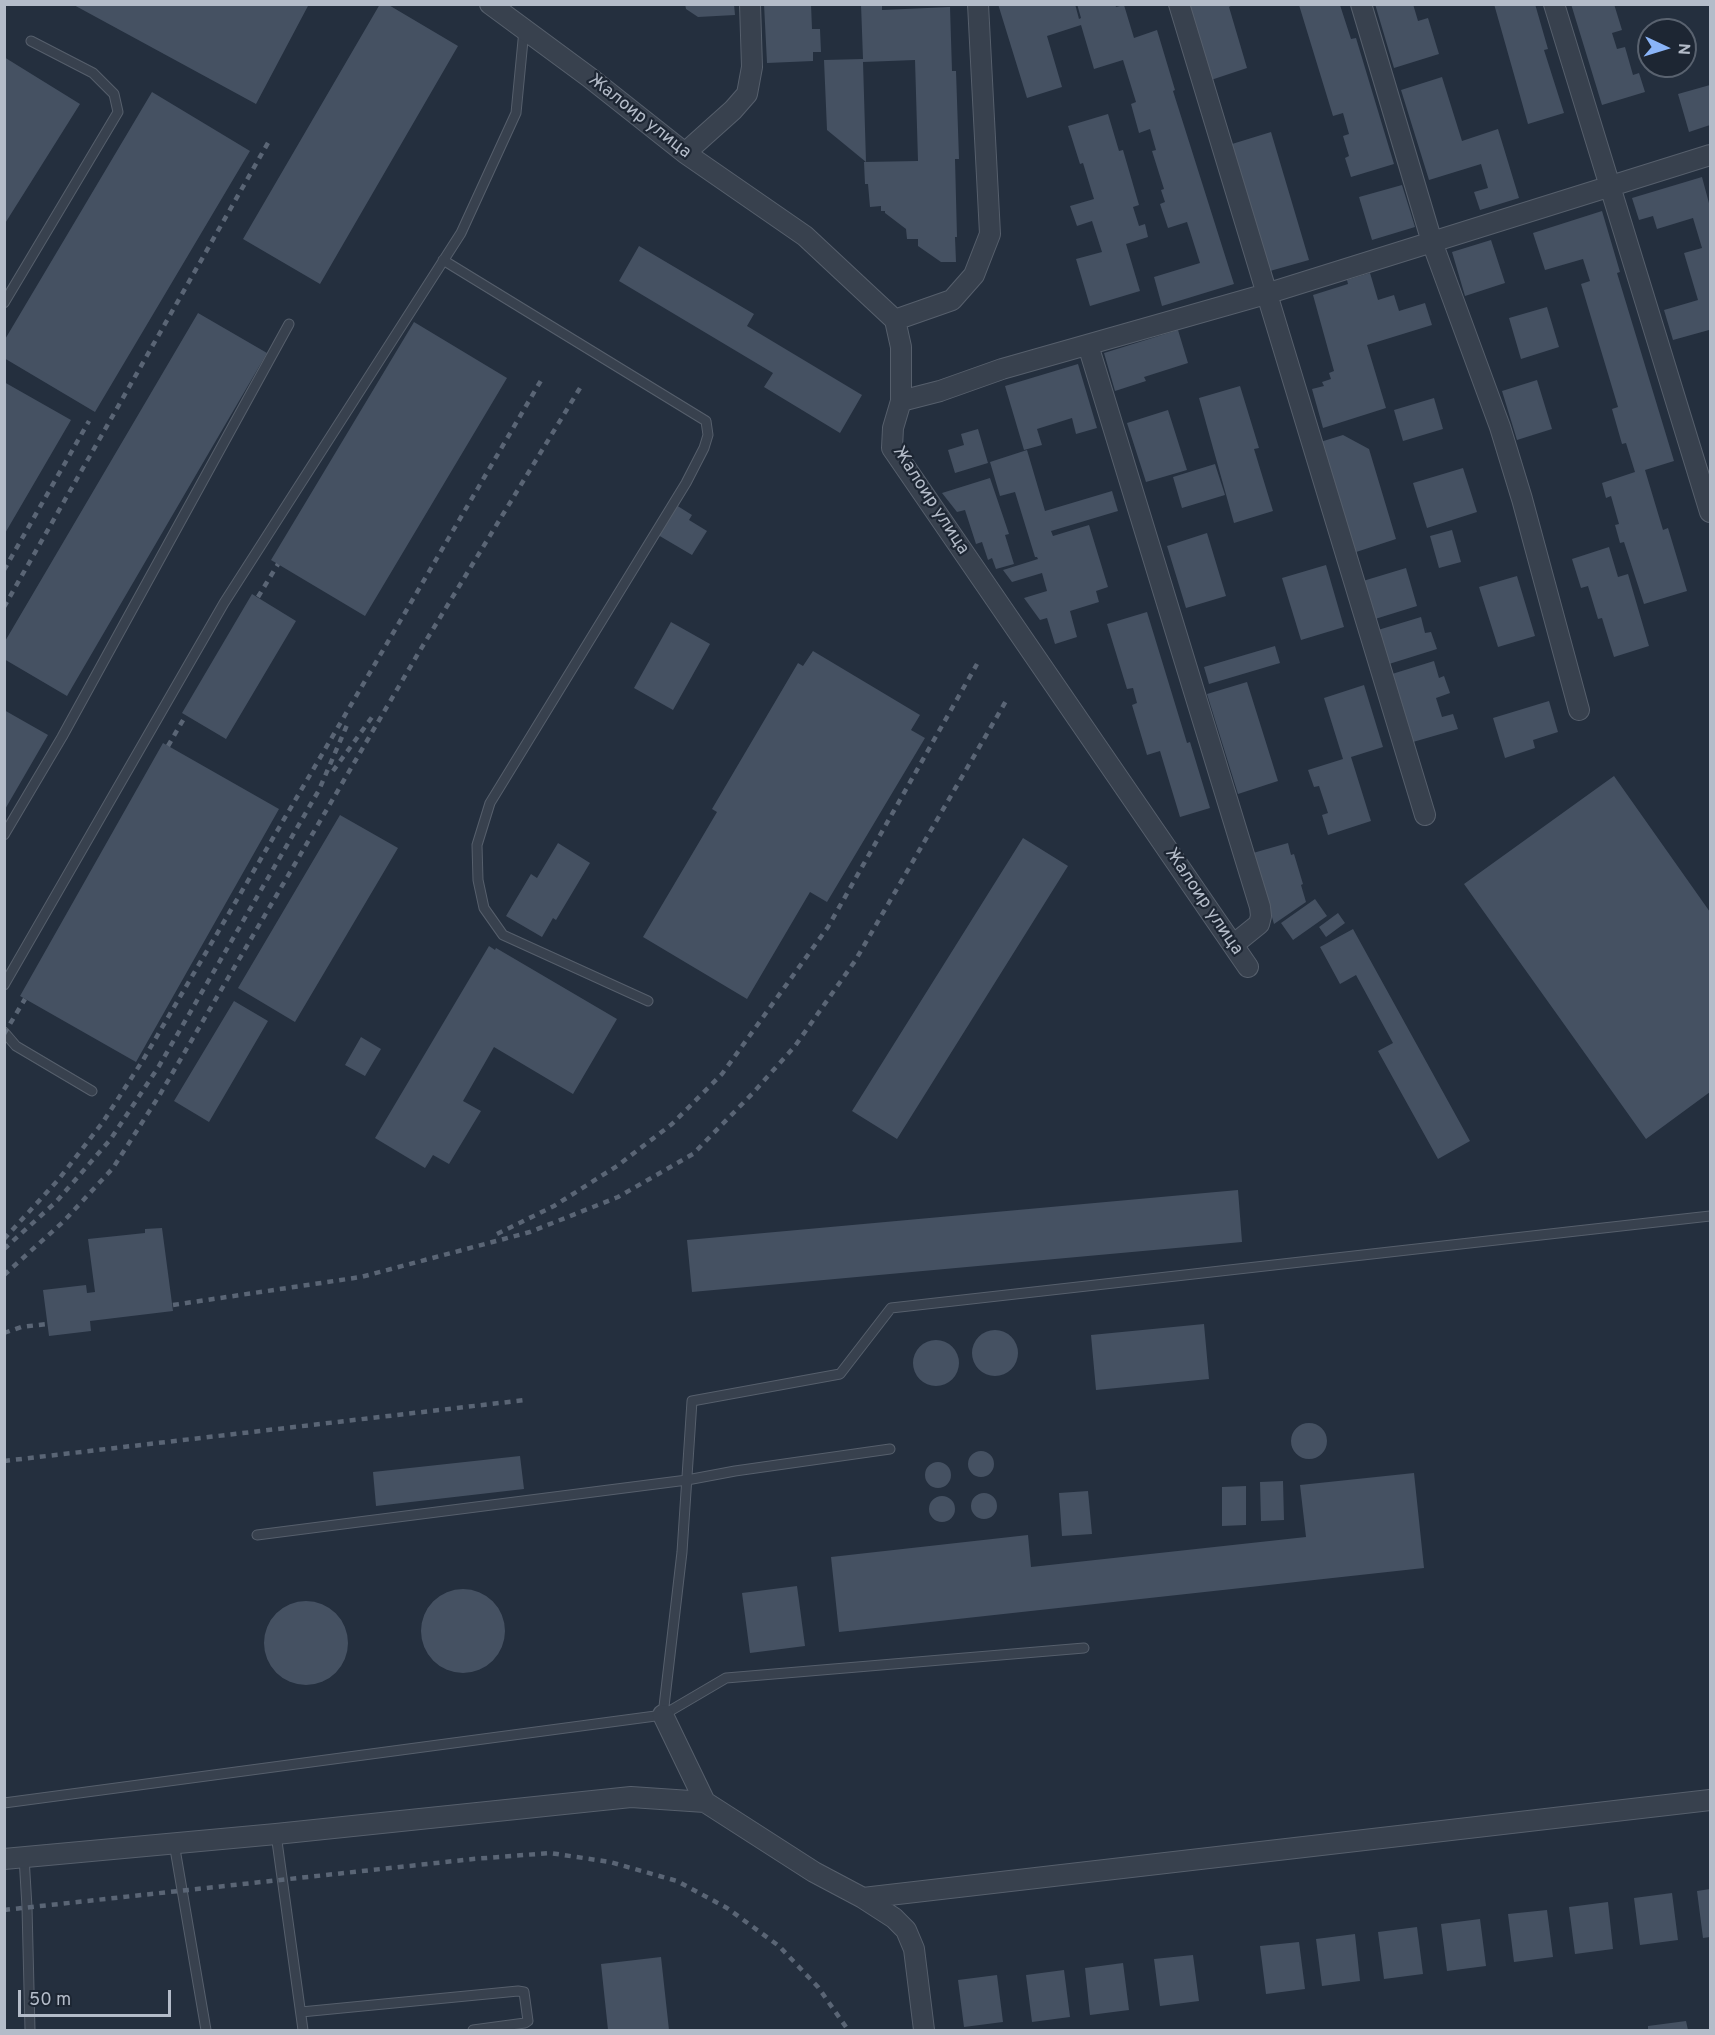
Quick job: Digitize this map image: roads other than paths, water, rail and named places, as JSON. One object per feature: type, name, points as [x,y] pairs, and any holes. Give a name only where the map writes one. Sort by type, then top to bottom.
[{"type":"street","name":"Жалоир улица","points":[[489,4],[589,77],[685,153],[805,236],[895,320],[901,347],[901,401],[893,428],[892,448],[1248,968]]},
{"type":"street","points":[[685,153],[733,110],[747,94],[752,67],[750,4]]},
{"type":"street","points":[[895,320],[952,300],[974,275],[990,234],[978,4]]},
{"type":"street","points":[[1179,4],[1425,815]]},
{"type":"street","points":[[1361,4],[1432,242],[1500,427],[1579,710]]},
{"type":"street","points":[[1554,4],[1710,512]]},
{"type":"street","points":[[901,401],[940,391],[1002,369],[1266,294],[1710,155]]},
{"type":"street","points":[[1088,345],[1260,907],[1259,924],[1233,945]]},
{"type":"street","points":[[663,1714],[705,1802]]},
{"type":"street","points":[[14,1858],[276,1834],[631,1797],[705,1802],[814,1872],[863,1898],[894,1918],[906,1930],[914,1949],[924,2031]]},
{"type":"street","points":[[863,1898],[1710,1800]]},
{"type":"lane","points":[[4,985],[225,603],[461,233],[516,113],[524,30]]},
{"type":"lane","points":[[4,303],[118,112],[114,94],[93,73],[31,41]]},
{"type":"lane","points":[[443,260],[706,421],[708,435],[687,483],[490,803],[477,845],[478,880],[484,908],[503,935],[648,1000]]},
{"type":"lane","points":[[4,835],[62,737],[289,324]]},
{"type":"lane","points":[[4,1032],[16,1047],[92,1091]]},
{"type":"lane","points":[[663,1714],[682,1552],[692,1401],[840,1374],[891,1308],[1710,1216]]},
{"type":"lane","points":[[257,1535],[687,1480],[890,1449]]},
{"type":"lane","points":[[4,1803],[663,1714],[726,1678],[1084,1648]]},
{"type":"lane","points":[[276,1834],[303,2031]]},
{"type":"lane","points":[[174,1843],[206,2031]]},
{"type":"lane","points":[[14,1858],[27,1907],[30,2031]]},
{"type":"lane","points":[[301,2012],[524,1992],[528,2021],[473,2031]]},
{"type":"railway","points":[[4,607],[269,141]]},
{"type":"railway","points":[[4,1239],[59,1179],[103,1122],[143,1060],[543,377]]},
{"type":"railway","points":[[4,1275],[63,1222],[113,1168],[159,1096],[419,652],[580,388]]},
{"type":"railway","points":[[4,570],[89,421]]},
{"type":"railway","points":[[258,597],[278,564]]},
{"type":"railway","points":[[497,1234],[554,1206],[617,1166],[672,1124],[722,1074],[828,927],[977,664]]},
{"type":"railway","points":[[173,1305],[361,1277],[530,1232],[618,1197],[693,1154],[795,1046],[855,961],[1006,701]]},
{"type":"railway","points":[[333,771],[375,713]]},
{"type":"railway","points":[[168,746],[186,715]]},
{"type":"railway","points":[[4,1249],[56,1202],[110,1140],[159,1066],[319,790],[347,725]]},
{"type":"railway","points":[[4,1034],[25,999]]},
{"type":"railway","points":[[4,1333],[21,1327],[47,1324]]},
{"type":"railway","points":[[4,1461],[525,1400]]},
{"type":"railway","points":[[4,1910],[473,1859],[550,1853],[610,1862],[677,1881],[727,1908],[779,1946],[818,1987],[848,2030]]}]
